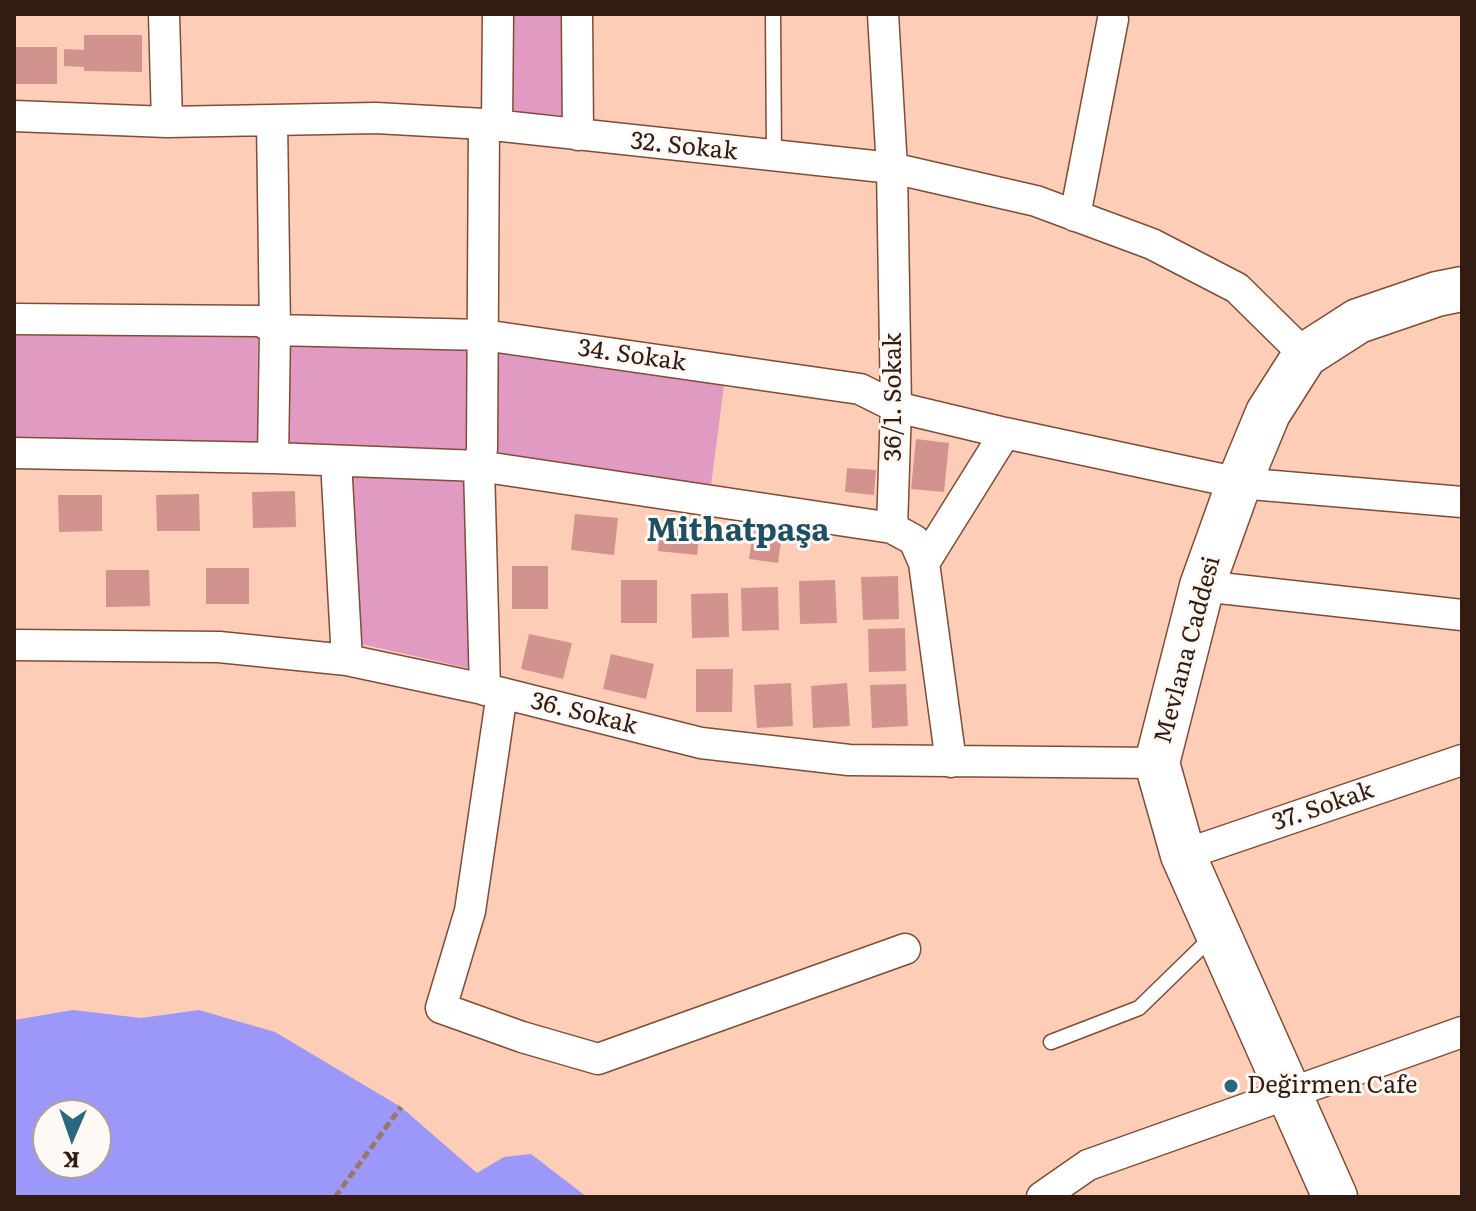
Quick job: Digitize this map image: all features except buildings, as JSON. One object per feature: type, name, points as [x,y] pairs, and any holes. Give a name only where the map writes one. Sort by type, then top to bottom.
[{"type":"main road","name":"Mevlana Caddesi","points":[[1335,1197],[1183,855],[1157,763],[1202,586],[1239,483],[1268,413],[1305,355],[1358,321],[1437,294],[1462,289]]},
{"type":"street","points":[[164,14],[167,122]]},
{"type":"street","points":[[498,14],[479,466],[494,691],[470,911],[441,1008],[522,1037],[598,1059],[905,949]]},
{"type":"street","points":[[577,14],[578,135]]},
{"type":"street","name":"36/1. Sokak","points":[[883,14],[892,168],[896,407],[892,528]]},
{"type":"street","points":[[1075,216],[1107,16]]},
{"type":"street","name":"32. Sokak","points":[[14,116],[167,122],[376,118],[491,124],[892,168],[1036,201],[1152,244],[1237,288],[1305,355]]},
{"type":"street","points":[[272,120],[273,458]]},
{"type":"street","name":"34. Sokak","points":[[14,319],[261,321],[275,330],[483,335],[860,389],[896,407],[1239,483],[1462,502]]},
{"type":"street","points":[[924,563],[1005,433]]},
{"type":"street","points":[[14,453],[479,466],[892,528],[914,540],[924,563],[951,762]]},
{"type":"street","points":[[336,461],[347,660]]},
{"type":"street","points":[[1202,586],[1462,615]]},
{"type":"street","name":"36. Sokak","points":[[14,645],[219,647],[347,660],[494,691],[701,743],[849,760],[1157,763]]},
{"type":"street","name":"37. Sokak","points":[[1183,855],[1462,760]]},
{"type":"street","points":[[1042,1197],[1088,1165],[1462,1032]]},
{"type":"lane","points":[[773,14],[774,157]]},
{"type":"lane","points":[[1051,1042],[1139,1008],[1217,932]]},
{"type":"path","points":[[335,1197],[401,1107]]},
{"type":"shaded area","points":[[512,14],[568,14],[567,115],[511,114]]},
{"type":"shaded area","points":[[14,330],[258,332],[257,448],[14,446]]},
{"type":"shaded area","points":[[289,341],[468,345],[466,451],[287,448]]},
{"type":"shaded area","points":[[499,348],[725,377],[711,486],[485,457]]},
{"type":"shaded area","points":[[349,470],[470,476],[472,669],[352,642]]},
{"type":"shaded area","points":[[73,1010],[141,1018],[199,1010],[275,1032],[401,1107],[477,1173],[504,1157],[531,1154],[587,1197],[14,1197],[14,1020]]},
{"type":"place","name":"Değirmen Cafe","points":[[1231,1086]]},
{"type":"district","name":"Mithatpaşa","points":[[738,532]]}]
